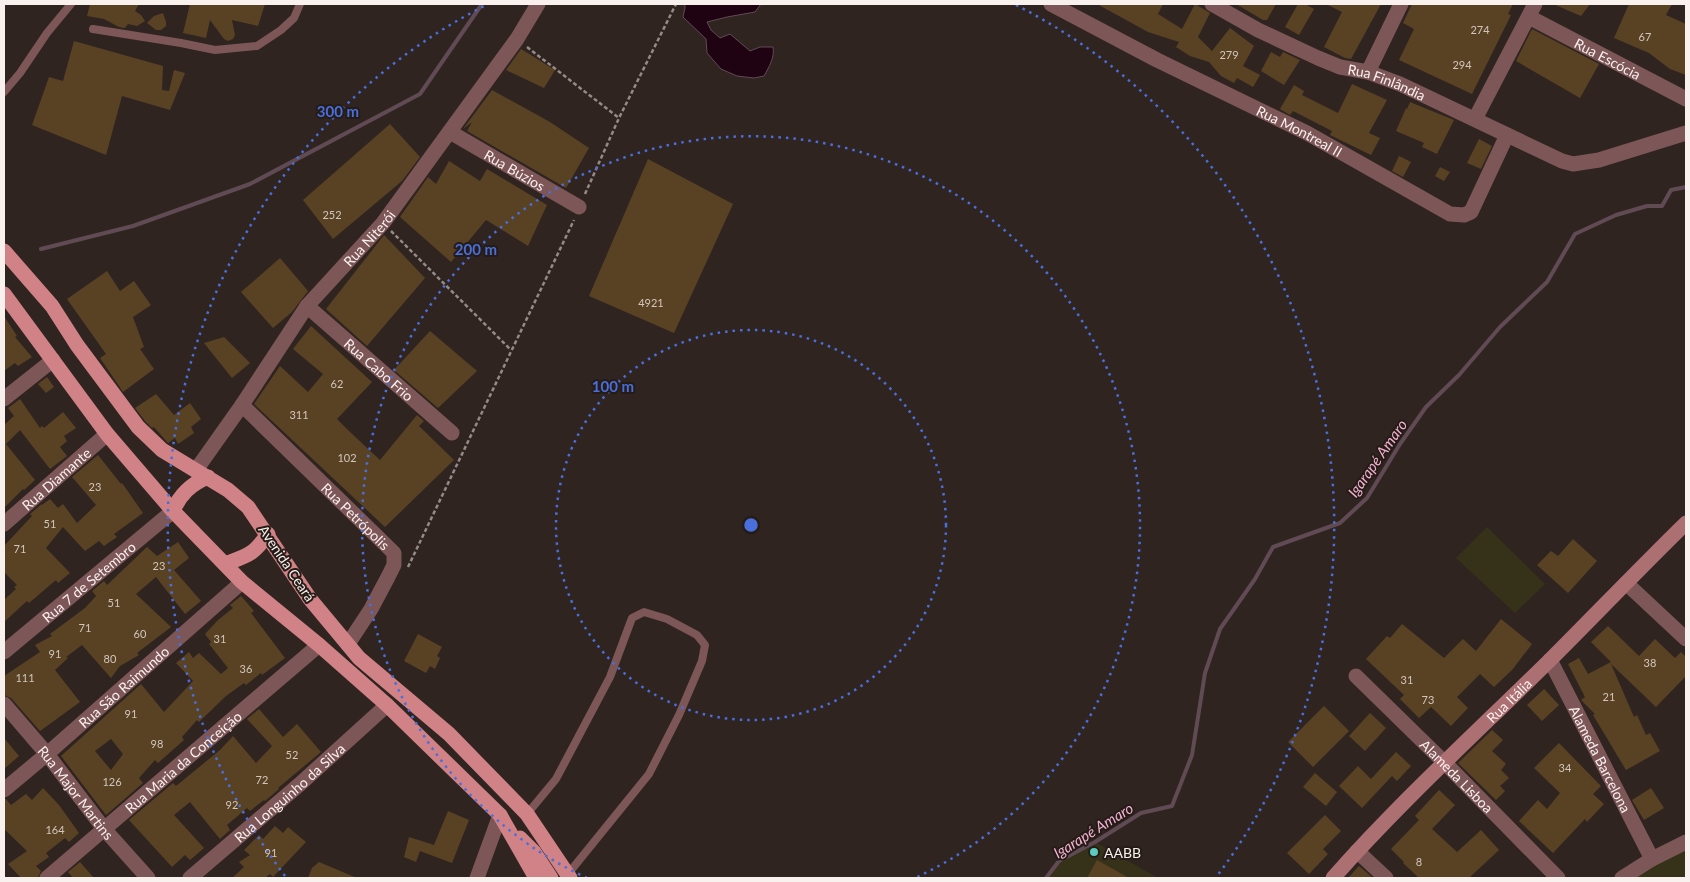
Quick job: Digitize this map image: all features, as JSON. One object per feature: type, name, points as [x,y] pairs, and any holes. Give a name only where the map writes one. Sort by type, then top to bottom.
[{"type":"main road","name":"Avenida Ceará","points":[[4,251],[52,306],[77,345],[138,427],[162,450],[228,490],[248,508],[268,534],[310,599],[359,658],[449,734],[527,814],[569,876]]},
{"type":"main road","points":[[4,294],[107,434],[173,511],[242,582],[387,705],[534,852],[551,878]]},
{"type":"main road","points":[[173,511],[177,501],[196,482],[202,473]]},
{"type":"main road","points":[[225,564],[256,550],[268,534]]},
{"type":"main road","points":[[502,819],[536,878]]},
{"type":"street","name":"Rua Niterói","points":[[202,473],[242,405],[307,306],[383,224],[517,39],[538,4]]},
{"type":"street","name":"Rua Montreal II","points":[[1051,4],[1157,60],[1307,133],[1450,214],[1464,215],[1471,212],[1507,135]]},
{"type":"street","name":"Rua Finlândia","points":[[1212,4],[1258,30],[1318,58],[1340,67],[1368,72],[1400,84],[1562,161],[1574,164],[1600,160],[1686,133]]},
{"type":"street","points":[[1368,72],[1401,4]]},
{"type":"street","points":[[1475,119],[1532,10]]},
{"type":"street","name":"Rua Escócia","points":[[1532,10],[1686,99]]},
{"type":"street","name":"Rua Búzios","points":[[450,132],[580,207]]},
{"type":"street","name":"Rua Cabo Frio","points":[[307,306],[452,433]]},
{"type":"street","points":[[4,400],[52,360]]},
{"type":"street","name":"Rua Petrópolis","points":[[242,405],[394,553],[394,565],[388,577],[371,609],[348,644]]},
{"type":"street","name":"Rua Diamante","points":[[4,524],[107,434]]},
{"type":"street","name":"Rua 7 de Setembro","points":[[4,652],[173,511]]},
{"type":"street","name":"Rua Itália","points":[[1333,878],[1444,762],[1550,660],[1686,523]]},
{"type":"street","name":"Rua São Raimundo","points":[[4,790],[242,582]]},
{"type":"street","points":[[1626,582],[1686,639]]},
{"type":"street","name":"Rua Maria da Conceição","points":[[47,878],[319,646]]},
{"type":"street","name":"Alameda Barcelona","points":[[1550,660],[1652,859]]},
{"type":"street","name":"Alameda Lisboa","points":[[1356,676],[1558,878]]},
{"type":"street","name":"Rua Major Martins","points":[[4,704],[47,754],[105,830],[148,878]]},
{"type":"street","name":"Rua Longuinho da Silva","points":[[190,878],[300,784],[387,705]]},
{"type":"street","points":[[477,878],[502,819]]},
{"type":"street","points":[[1622,878],[1652,859],[1686,842]]},
{"type":"street","points":[[1357,851],[1386,878]]},
{"type":"lane","points":[[4,92],[20,73],[46,33],[71,4]]},
{"type":"lane","points":[[93,29],[181,42],[215,50],[257,46],[294,18],[300,4]]},
{"type":"lane","points":[[527,814],[556,779],[563,766],[610,677],[632,618],[644,612],[667,619],[697,635],[705,645],[702,661],[679,715],[649,774],[569,876]]},
{"type":"path","points":[[405,573],[580,207],[619,118],[676,4]]},
{"type":"path","points":[[517,39],[619,118]]},
{"type":"path","points":[[383,224],[511,350]]},
{"type":"shaded area","points":[[685,4],[761,4],[755,12],[707,22],[711,30],[720,38],[730,34],[750,51],[760,47],[773,47],[770,66],[764,76],[754,78],[737,76],[721,69],[707,53],[706,39],[683,17]]},
{"type":"shaded area","points":[[1487,527],[1545,584],[1515,613],[1456,558]]},
{"type":"shaded area","name":"AABB","points":[[1095,842],[1158,878],[1046,878],[1059,861]]},
{"type":"shaded area","points":[[1686,850],[1686,878],[1635,878],[1657,863]]},
{"type":"building","points":[[90,4],[139,4],[135,11],[145,21],[137,26],[128,24],[125,28],[119,27],[104,19],[87,16]]},
{"type":"building","points":[[190,4],[265,4],[258,26],[232,20],[235,35],[233,39],[228,41],[224,39],[210,20],[206,38],[183,33]]},
{"type":"building","points":[[1097,4],[1163,4],[1158,14],[1182,29],[1195,4],[1210,13],[1198,37],[1212,51],[1230,28],[1254,46],[1243,66],[1260,75],[1253,87],[1237,78],[1234,83],[1221,76],[1209,62],[1190,56],[1176,47],[1179,42],[1148,32]]},
{"type":"building","points":[[1236,4],[1276,4],[1267,20],[1263,20]]},
{"type":"building","points":[[1298,4],[1305,4],[1314,9],[1299,35],[1285,27]]},
{"type":"building","points":[[1326,4],[1381,4],[1351,59],[1345,58],[1324,47],[1342,12]]},
{"type":"building","points":[[1412,4],[1513,4],[1508,14],[1511,15],[1472,94],[1399,60],[1414,29],[1403,23]]},
{"type":"building","points":[[1553,4],[1590,4],[1581,16]]},
{"type":"building","points":[[1629,4],[1672,4],[1666,15],[1686,24],[1686,75],[1670,69],[1649,53],[1614,38]]},
{"type":"building","points":[[163,13],[166,26],[161,30],[156,30],[147,23],[154,16]]},
{"type":"building","points":[[1532,29],[1599,64],[1580,98],[1516,61]]},
{"type":"building","points":[[74,41],[163,66],[162,90],[169,91],[174,70],[185,73],[170,110],[122,96],[106,155],[32,125],[49,77],[63,81]]},
{"type":"building","points":[[521,49],[555,70],[544,88],[506,70]]},
{"type":"building","points":[[1271,52],[1280,57],[1283,52],[1300,60],[1284,85],[1261,71]]},
{"type":"building","points":[[1352,84],[1387,100],[1369,133],[1380,138],[1371,155],[1330,135],[1332,131],[1293,111],[1290,115],[1280,109],[1294,85],[1304,91],[1302,95],[1338,113]]},
{"type":"building","points":[[492,90],[550,122],[589,148],[566,188],[467,131],[472,122],[463,129]]},
{"type":"building","points":[[1410,102],[1454,120],[1437,154],[1422,147],[1424,143],[1396,131]]},
{"type":"building","points":[[390,124],[420,157],[402,181],[333,239],[303,200]]},
{"type":"building","points":[[1479,139],[1492,146],[1481,169],[1467,163]]},
{"type":"building","points":[[1399,156],[1411,162],[1403,177],[1392,171]]},
{"type":"building","points":[[648,159],[733,204],[674,333],[589,296]]},
{"type":"building","points":[[449,161],[480,181],[487,169],[547,205],[528,246],[486,220],[451,262],[400,217],[428,177],[436,184]]},
{"type":"building","points":[[1440,167],[1450,172],[1444,181],[1435,176]]},
{"type":"building","points":[[384,235],[425,278],[367,346],[326,309]]},
{"type":"building","points":[[280,258],[308,291],[292,312],[273,328],[241,292]]},
{"type":"building","points":[[107,271],[120,291],[134,281],[151,305],[133,317],[144,347],[140,349],[154,369],[123,392],[100,358],[106,354],[67,299]]},
{"type":"building","points":[[4,316],[17,336],[15,337],[32,357],[18,366],[15,363],[4,371]]},
{"type":"building","points":[[311,326],[372,382],[337,419],[350,432],[380,460],[417,415],[424,421],[419,426],[454,460],[385,527],[254,404],[280,366],[308,392],[323,374],[293,349]]},
{"type":"building","points":[[430,331],[477,371],[438,408],[394,370]]},
{"type":"building","points":[[224,337],[250,363],[232,378],[204,343]]},
{"type":"building","points":[[47,377],[54,387],[46,393],[38,384]]},
{"type":"building","points":[[156,394],[174,415],[190,403],[201,419],[191,427],[194,433],[178,444],[175,438],[168,443],[154,427],[152,428],[145,421],[135,408]]},
{"type":"building","points":[[20,399],[40,428],[42,426],[44,428],[63,412],[76,428],[64,436],[67,441],[60,447],[67,456],[50,469],[20,430],[6,444],[35,480],[4,508],[4,425],[14,416],[8,408]]},
{"type":"building","points":[[98,455],[122,483],[143,513],[114,534],[117,537],[104,546],[99,541],[85,551],[63,527],[46,548],[70,573],[58,583],[56,580],[29,603],[27,601],[4,622],[4,600],[16,589],[14,587],[17,585],[4,572],[4,546],[32,516],[30,514],[50,499],[58,508],[63,504],[77,523],[96,505],[72,477]]},
{"type":"building","points":[[1573,539],[1597,561],[1568,593],[1537,565],[1551,551],[1558,556]]},
{"type":"building","points":[[178,542],[189,558],[174,570],[201,601],[185,614],[156,577],[136,594],[171,627],[137,653],[139,655],[120,666],[111,678],[82,645],[66,657],[68,658],[55,670],[80,702],[40,731],[11,698],[4,695],[4,676],[40,652],[35,645],[52,636],[50,634],[85,608],[96,596],[92,591],[104,581],[107,585],[147,547],[157,556]]},
{"type":"building","points":[[241,596],[254,611],[251,613],[285,658],[246,685],[244,683],[226,696],[199,722],[197,720],[182,737],[184,740],[158,763],[155,760],[139,778],[143,783],[106,815],[61,756],[141,684],[164,712],[193,681],[176,663],[189,652],[193,658],[199,653],[221,674],[228,668],[209,644],[211,642],[205,634],[233,608],[230,605]],"holes":[[[111,739],[123,754],[111,770],[95,751]]]},
{"type":"building","points":[[1501,619],[1532,644],[1512,670],[1494,687],[1480,674],[1457,697],[1468,708],[1451,726],[1431,707],[1419,718],[1400,699],[1404,695],[1366,659],[1387,636],[1390,638],[1402,624],[1444,658],[1463,639],[1476,651]]},
{"type":"building","points":[[1608,626],[1639,656],[1655,639],[1675,658],[1681,652],[1686,657],[1686,676],[1656,707],[1611,664],[1634,717],[1637,715],[1646,735],[1650,733],[1660,751],[1626,770],[1593,715],[1595,714],[1581,700],[1585,697],[1568,664],[1579,658],[1588,674],[1611,662],[1591,642]]},
{"type":"building","points":[[418,634],[442,647],[437,656],[440,658],[435,669],[430,666],[426,673],[404,661]]},
{"type":"building","points":[[1544,689],[1559,705],[1542,721],[1527,705]]},
{"type":"building","points":[[1324,706],[1349,731],[1313,767],[1288,742]]},
{"type":"building","points":[[259,709],[283,737],[297,724],[321,752],[265,801],[250,811],[247,808],[227,825],[230,830],[220,839],[190,802],[174,815],[204,848],[190,860],[185,855],[172,867],[129,820],[173,783],[176,786],[220,750],[233,736],[256,763],[272,746],[247,719]]},
{"type":"building","points":[[1370,713],[1386,728],[1365,751],[1349,736]]},
{"type":"building","points":[[1492,730],[1503,740],[1492,751],[1506,764],[1501,770],[1509,778],[1500,786],[1505,791],[1496,800],[1458,763]]},
{"type":"building","points":[[4,738],[19,756],[4,769]]},
{"type":"building","points":[[1559,743],[1601,786],[1593,794],[1604,804],[1587,822],[1585,819],[1553,853],[1519,821],[1538,800],[1547,809],[1560,793],[1534,768]]},
{"type":"building","points":[[1396,752],[1411,766],[1397,781],[1392,776],[1362,808],[1339,786],[1358,766],[1371,779]]},
{"type":"building","points":[[1315,773],[1337,792],[1326,806],[1303,787]]},
{"type":"building","points":[[43,788],[59,805],[79,833],[69,842],[65,838],[46,853],[49,857],[36,866],[41,871],[38,878],[21,878],[8,864],[27,851],[4,829],[4,799],[11,805],[26,794],[32,800]]},
{"type":"building","points":[[1651,788],[1664,808],[1644,820],[1632,800]]},
{"type":"building","points":[[1439,790],[1455,805],[1432,829],[1457,852],[1481,830],[1499,850],[1469,878],[1419,878],[1391,849],[1419,820],[1415,816]]},
{"type":"building","points":[[448,811],[469,820],[452,863],[420,851],[416,862],[404,857],[409,837],[434,845]]},
{"type":"building","points":[[1325,815],[1341,831],[1323,849],[1328,854],[1309,874],[1287,853]]},
{"type":"building","points":[[275,826],[283,833],[288,827],[306,842],[273,877],[270,874],[265,878],[232,878],[244,867],[239,862],[250,855],[244,850],[259,835],[263,839]]},
{"type":"building","points":[[1097,860],[1129,878],[1087,878]]},
{"type":"building","points":[[80,862],[94,878],[73,878],[68,872]]},
{"type":"building","points":[[319,862],[357,878],[308,878],[312,868]]},
{"type":"building","points":[[1359,866],[1373,878],[1348,878]]},
{"type":"waterway","points":[[41,249],[133,226],[250,184],[420,94],[482,4]]},
{"type":"waterway","name":"Igarapé Amaro","points":[[1046,878],[1059,861],[1095,842],[1141,813],[1172,806],[1192,755],[1205,673],[1220,629],[1255,579],[1273,547],[1340,523],[1367,498],[1400,444],[1426,407],[1459,375],[1500,327],[1547,282],[1575,234],[1616,215],[1647,206],[1662,206],[1671,190],[1686,187]]},
{"type":"place","name":"AABB","points":[[1094,852]]}]
